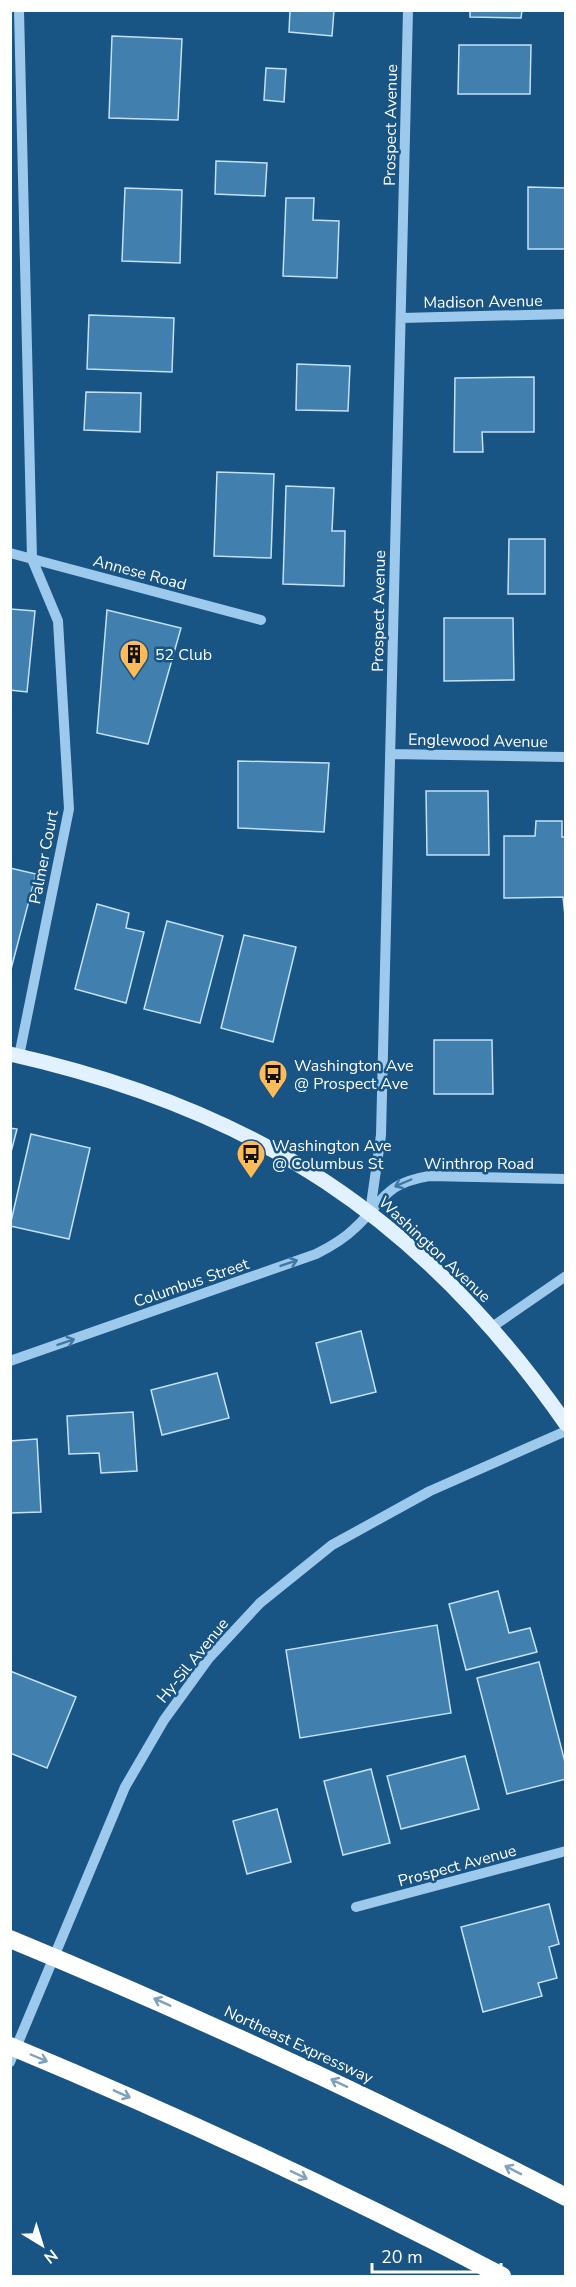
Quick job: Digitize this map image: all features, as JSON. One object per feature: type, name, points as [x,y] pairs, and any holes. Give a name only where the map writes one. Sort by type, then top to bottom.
[{"type":"highway","name":"Northeast Expressway","points":[[10,1939],[107,1978],[302,2066],[425,2125],[566,2197]]},
{"type":"highway","points":[[10,2046],[269,2160],[400,2223],[502,2277]]},
{"type":"main road","name":"Washington Avenue","points":[[15,1055],[116,1082],[206,1115],[318,1176],[370,1212],[430,1264],[492,1327],[526,1368],[566,1424]]},
{"type":"street","points":[[19,10],[32,559]]},
{"type":"street","name":"Prospect Avenue","points":[[370,1212],[381,1135],[408,10]]},
{"type":"street","name":"Madison Avenue","points":[[400,318],[566,314]]},
{"type":"street","name":"Annese Road","points":[[10,553],[261,621]]},
{"type":"street","name":"Palmer Court","points":[[15,1055],[69,809],[58,621],[32,559]]},
{"type":"street","name":"Englewood Avenue","points":[[390,754],[566,757]]},
{"type":"street","name":"Winthrop Road","points":[[370,1212],[387,1191],[397,1185],[429,1176],[566,1179]]},
{"type":"street","name":"Columbus Street","points":[[10,1361],[316,1254],[353,1231],[370,1212]]},
{"type":"street","points":[[492,1327],[566,1276]]},
{"type":"street","name":"Hy-Sil Avenue","points":[[10,2062],[125,1787],[164,1720],[209,1658],[260,1603],[332,1545],[430,1491],[566,1431]]},
{"type":"street","name":"Prospect Avenue","points":[[356,1907],[566,1851]]},
{"type":"building","points":[[290,10],[334,10],[332,36],[289,32]]},
{"type":"building","points":[[470,10],[522,10],[521,18],[470,17]]},
{"type":"building","points":[[112,36],[182,39],[178,120],[109,118]]},
{"type":"building","points":[[459,45],[531,45],[530,94],[458,94]]},
{"type":"building","points":[[266,68],[286,69],[284,102],[264,100]]},
{"type":"building","points":[[216,161],[267,163],[265,196],[215,194]]},
{"type":"building","points":[[528,187],[566,188],[566,249],[528,249]]},
{"type":"building","points":[[125,188],[182,190],[180,263],[122,261]]},
{"type":"building","points":[[286,198],[314,198],[313,220],[339,221],[337,278],[283,276]]},
{"type":"building","points":[[89,315],[174,318],[172,372],[87,369]]},
{"type":"building","points":[[297,364],[350,366],[348,411],[296,410]]},
{"type":"building","points":[[534,377],[534,432],[482,432],[483,452],[454,452],[455,378]]},
{"type":"building","points":[[86,392],[141,393],[140,432],[84,430]]},
{"type":"building","points":[[217,472],[274,474],[271,558],[214,556]]},
{"type":"building","points":[[286,486],[334,488],[332,531],[345,531],[344,586],[283,584]]},
{"type":"building","points":[[509,539],[545,539],[545,594],[508,594]]},
{"type":"building","points":[[10,609],[35,611],[27,692],[10,690]]},
{"type":"building","name":"52 Club","points":[[107,610],[181,628],[148,744],[97,733]]},
{"type":"building","points":[[444,618],[513,618],[514,680],[444,681]]},
{"type":"building","points":[[238,761],[329,763],[324,832],[238,828]]},
{"type":"building","points":[[426,791],[488,791],[489,855],[427,855]]},
{"type":"building","points":[[536,821],[562,821],[562,837],[566,837],[566,926],[563,897],[504,898],[504,836],[535,836]]},
{"type":"building","points":[[10,868],[36,874],[10,973]]},
{"type":"building","points":[[97,904],[129,913],[126,928],[144,932],[126,1003],[75,989]]},
{"type":"building","points":[[167,921],[223,936],[200,1023],[144,1009]]},
{"type":"building","points":[[244,935],[296,947],[273,1042],[221,1028]]},
{"type":"building","points":[[434,1040],[492,1040],[493,1094],[434,1094]]},
{"type":"building","points":[[10,1128],[17,1129],[10,1156]]},
{"type":"building","points":[[31,1134],[90,1148],[69,1239],[10,1226]]},
{"type":"building","points":[[361,1331],[376,1392],[331,1403],[316,1343]]},
{"type":"building","points":[[217,1373],[229,1418],[162,1435],[151,1390]]},
{"type":"building","points":[[133,1412],[137,1471],[101,1473],[99,1453],[69,1454],[67,1416]]},
{"type":"building","points":[[37,1439],[41,1512],[10,1513],[10,1441]]},
{"type":"building","points":[[498,1591],[509,1633],[530,1628],[537,1652],[466,1670],[449,1604]]},
{"type":"building","points":[[437,1625],[451,1713],[300,1738],[286,1650]]},
{"type":"building","points":[[539,1662],[566,1766],[566,1779],[507,1794],[477,1678]]},
{"type":"building","points":[[10,1671],[76,1697],[47,1768],[10,1753]]},
{"type":"building","points":[[465,1756],[479,1809],[401,1829],[387,1776]]},
{"type":"building","points":[[371,1769],[390,1843],[343,1855],[324,1781]]},
{"type":"building","points":[[277,1809],[291,1862],[247,1874],[233,1821]]},
{"type":"building","points":[[549,1904],[559,1944],[549,1947],[557,1978],[538,1983],[542,1996],[483,2012],[461,1927]]},
{"type":"place","name":"52 Club","points":[[134,680]]},
{"type":"place","name":"Washington Ave @ Prospect Ave","points":[[273,1100]]},
{"type":"place","name":"Washington Ave @ Columbus St","points":[[251,1180]]}]
